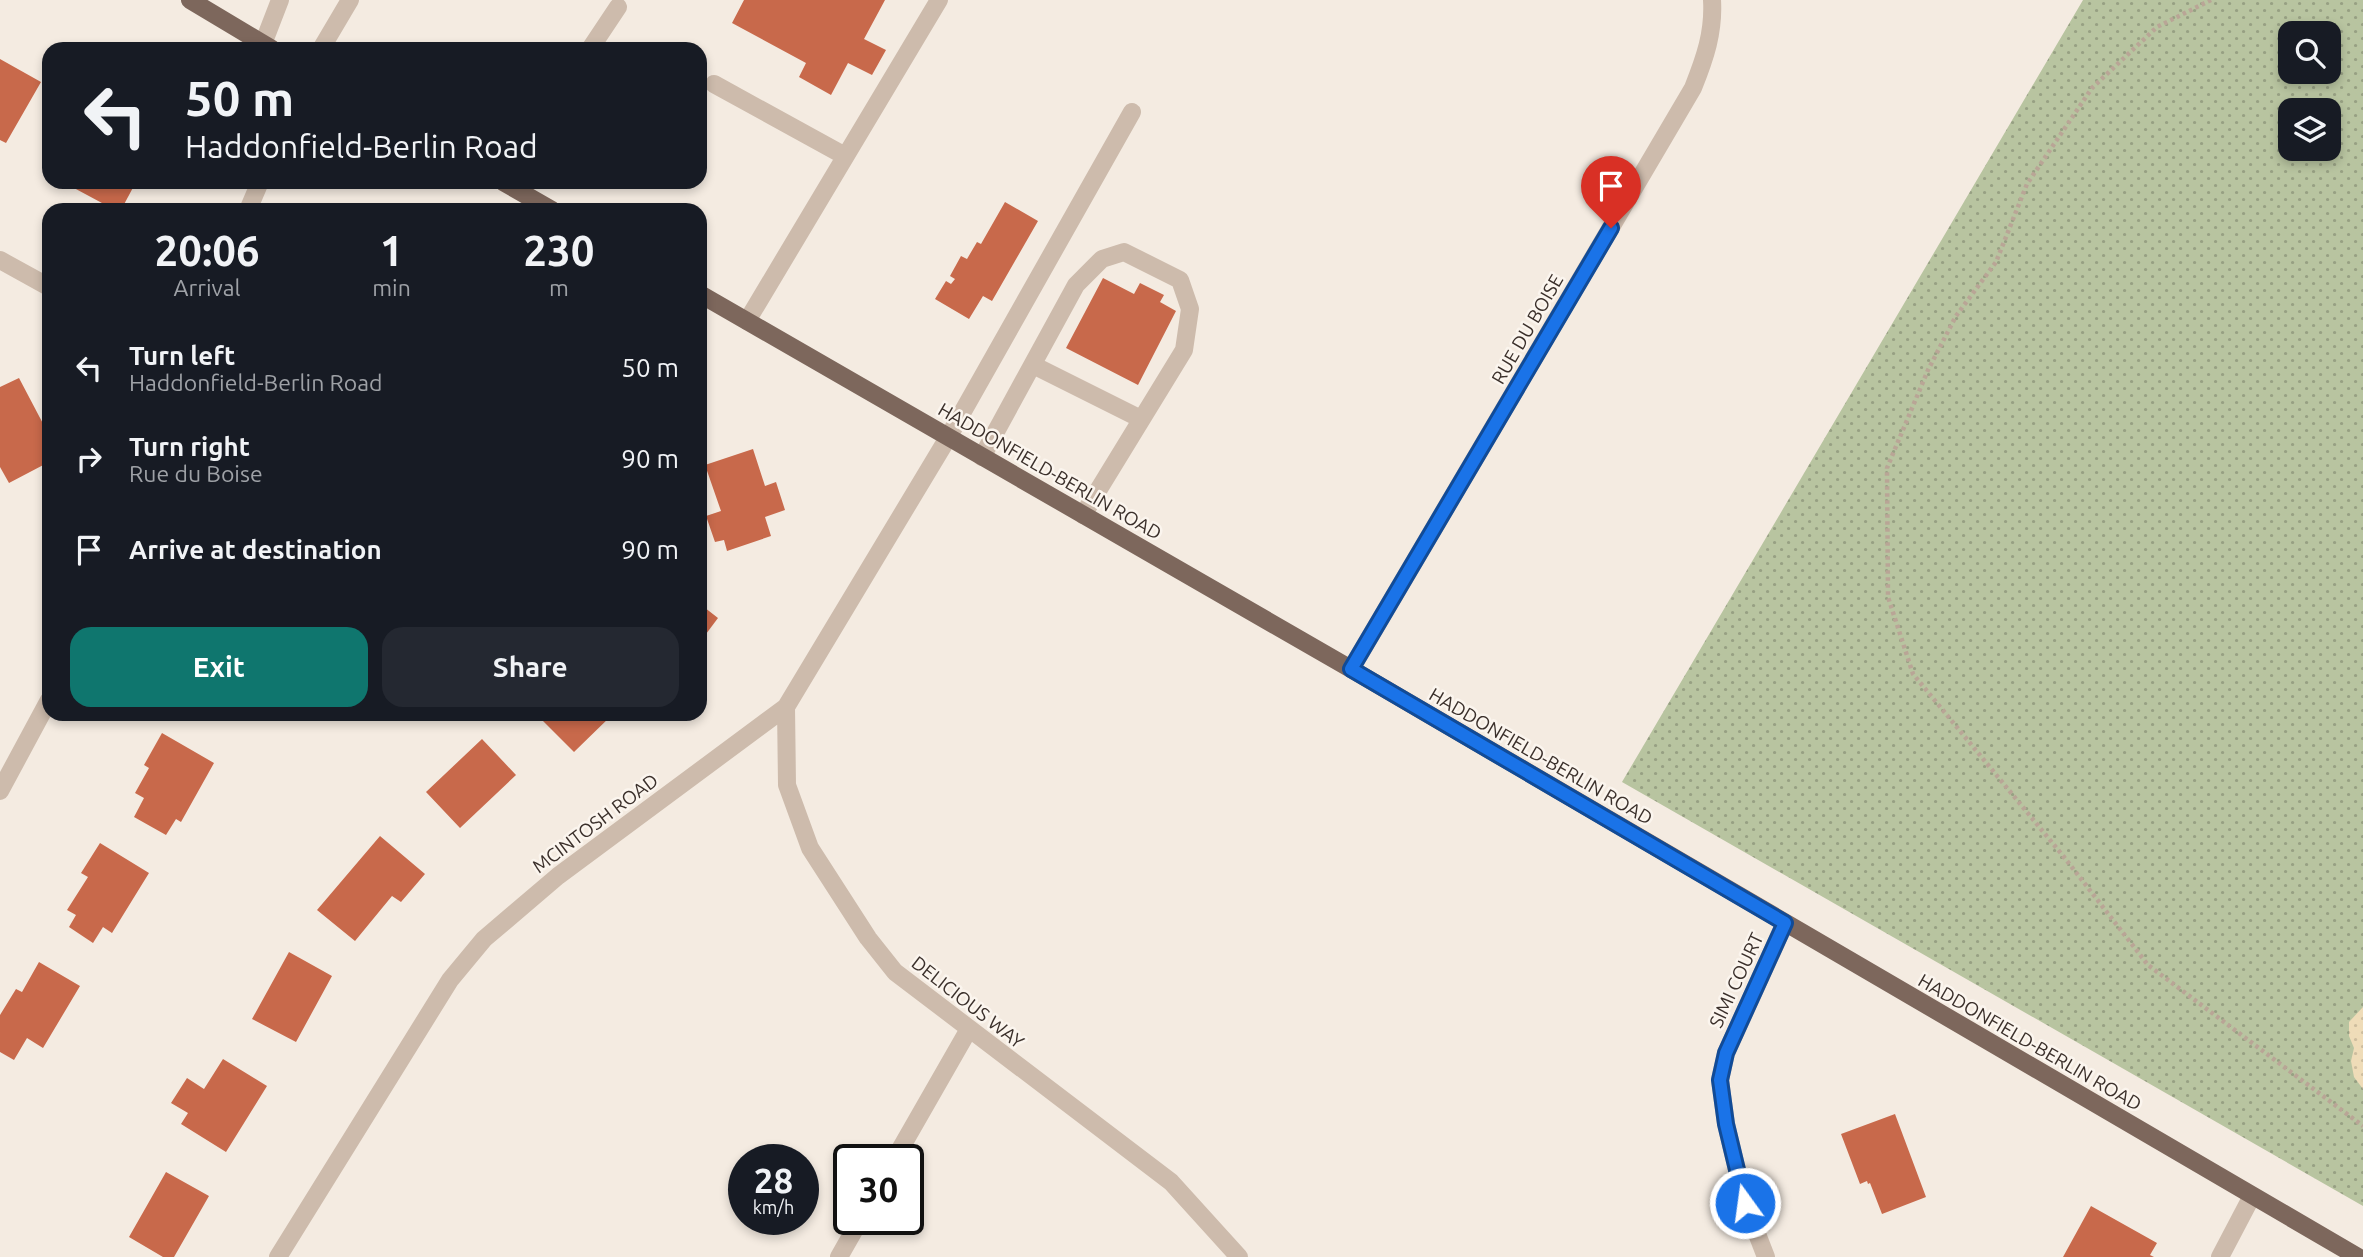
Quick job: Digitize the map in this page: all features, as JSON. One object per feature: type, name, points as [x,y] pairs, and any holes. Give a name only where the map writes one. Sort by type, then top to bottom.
[{"type":"main road","points":[[190,0],[261,42]]},
{"type":"main road","points":[[515,189],[540,203]]},
{"type":"main road","name":"HADDONFIELD-BERLIN ROAD","points":[[707,298],[1351,669],[2358,1257]]},
{"type":"street","points":[[269,42],[280,0]]},
{"type":"street","points":[[325,42],[351,0]]},
{"type":"street","points":[[747,321],[939,0]]},
{"type":"street","name":"RUE DU BOISE","points":[[1351,669],[1693,88],[1708,52],[1713,0]]},
{"type":"street","points":[[595,42],[618,7]]},
{"type":"street","points":[[715,84],[845,156]]},
{"type":"street","name":"MCINTOSH ROAD","points":[[278,1257],[450,980],[484,939],[558,876],[786,707],[949,436],[1132,112]]},
{"type":"street","points":[[982,457],[1076,285],[1102,259],[1124,252],[1180,280],[1190,310],[1184,350],[1083,515]]},
{"type":"street","points":[[0,260],[42,283]]},
{"type":"street","points":[[1032,365],[1141,419]]},
{"type":"street","name":"DELICIOUS WAY","points":[[786,707],[787,785],[810,849],[868,938],[895,972],[1171,1182],[1239,1257]]},
{"type":"street","points":[[2,784],[42,713]]},
{"type":"street","name":"SIMI COURT","points":[[1766,1257],[1745,1203],[1726,1124],[1720,1080],[1726,1053],[1785,923]]},
{"type":"street","points":[[903,1144],[969,1029]]},
{"type":"street","points":[[2220,1257],[2252,1196]]},
{"type":"street","points":[[839,1257],[851,1235]]},
{"type":"path","points":[[2211,0],[2157,27],[2092,88],[2027,184],[1997,262],[1956,316],[1928,370],[1887,468],[1888,597],[1913,674],[2064,857],[2148,965],[2363,1126]]},
{"type":"green space","points":[[2083,0],[2363,0],[2363,1206],[1622,782]]},
{"type":"sand","points":[[2363,1007],[2363,1089],[2354,1077],[2351,1061],[2354,1048],[2349,1036],[2349,1022]]},
{"type":"building","points":[[744,0],[885,0],[864,39],[886,50],[872,75],[848,63],[831,95],[799,77],[806,63],[732,23]]},
{"type":"building","points":[[0,59],[41,82],[6,143],[0,140]]},
{"type":"building","points":[[76,189],[132,189],[125,203],[102,203]]},
{"type":"building","points":[[1005,202],[1038,221],[992,301],[983,296],[969,319],[935,299],[946,281],[951,284],[955,279],[950,276],[961,256],[967,259],[977,242],[981,244]]},
{"type":"building","points":[[1103,278],[1134,294],[1140,283],[1164,295],[1160,302],[1176,311],[1138,385],[1066,348]]},
{"type":"building","points":[[19,378],[42,422],[42,466],[9,483],[0,467],[0,387]]},
{"type":"building","points":[[753,449],[765,486],[776,482],[785,510],[765,517],[771,536],[727,551],[724,540],[715,542],[707,516],[721,511],[707,464]]},
{"type":"building","points":[[707,609],[718,618],[707,633]]},
{"type":"building","points":[[543,721],[606,721],[574,752]]},
{"type":"building","points":[[162,733],[214,763],[181,822],[176,819],[166,835],[134,817],[144,798],[135,793],[149,768],[144,765]]},
{"type":"building","points":[[482,739],[516,775],[460,828],[426,792]]},
{"type":"building","points":[[380,836],[425,874],[401,902],[392,896],[355,941],[317,910]]},
{"type":"building","points":[[100,843],[149,873],[112,933],[103,927],[93,943],[69,927],[76,915],[67,910],[88,877],[81,873]]},
{"type":"building","points":[[289,952],[332,976],[296,1042],[252,1019]]},
{"type":"building","points":[[39,962],[80,986],[43,1048],[27,1038],[14,1060],[0,1052],[0,1015],[16,989],[22,992]]},
{"type":"building","points":[[223,1059],[267,1086],[226,1152],[181,1124],[188,1113],[171,1103],[187,1078],[204,1089]]},
{"type":"building","points":[[1895,1114],[1926,1197],[1882,1214],[1870,1183],[1867,1181],[1860,1184],[1841,1134]]},
{"type":"building","points":[[166,1172],[209,1196],[174,1257],[163,1257],[129,1237]]},
{"type":"building","points":[[2091,1206],[2157,1243],[2150,1255],[2154,1257],[2063,1257]]},
{"type":"route","points":[[1611,228],[1351,669],[1785,923],[1726,1053],[1720,1080],[1726,1124],[1745,1203]]}]
